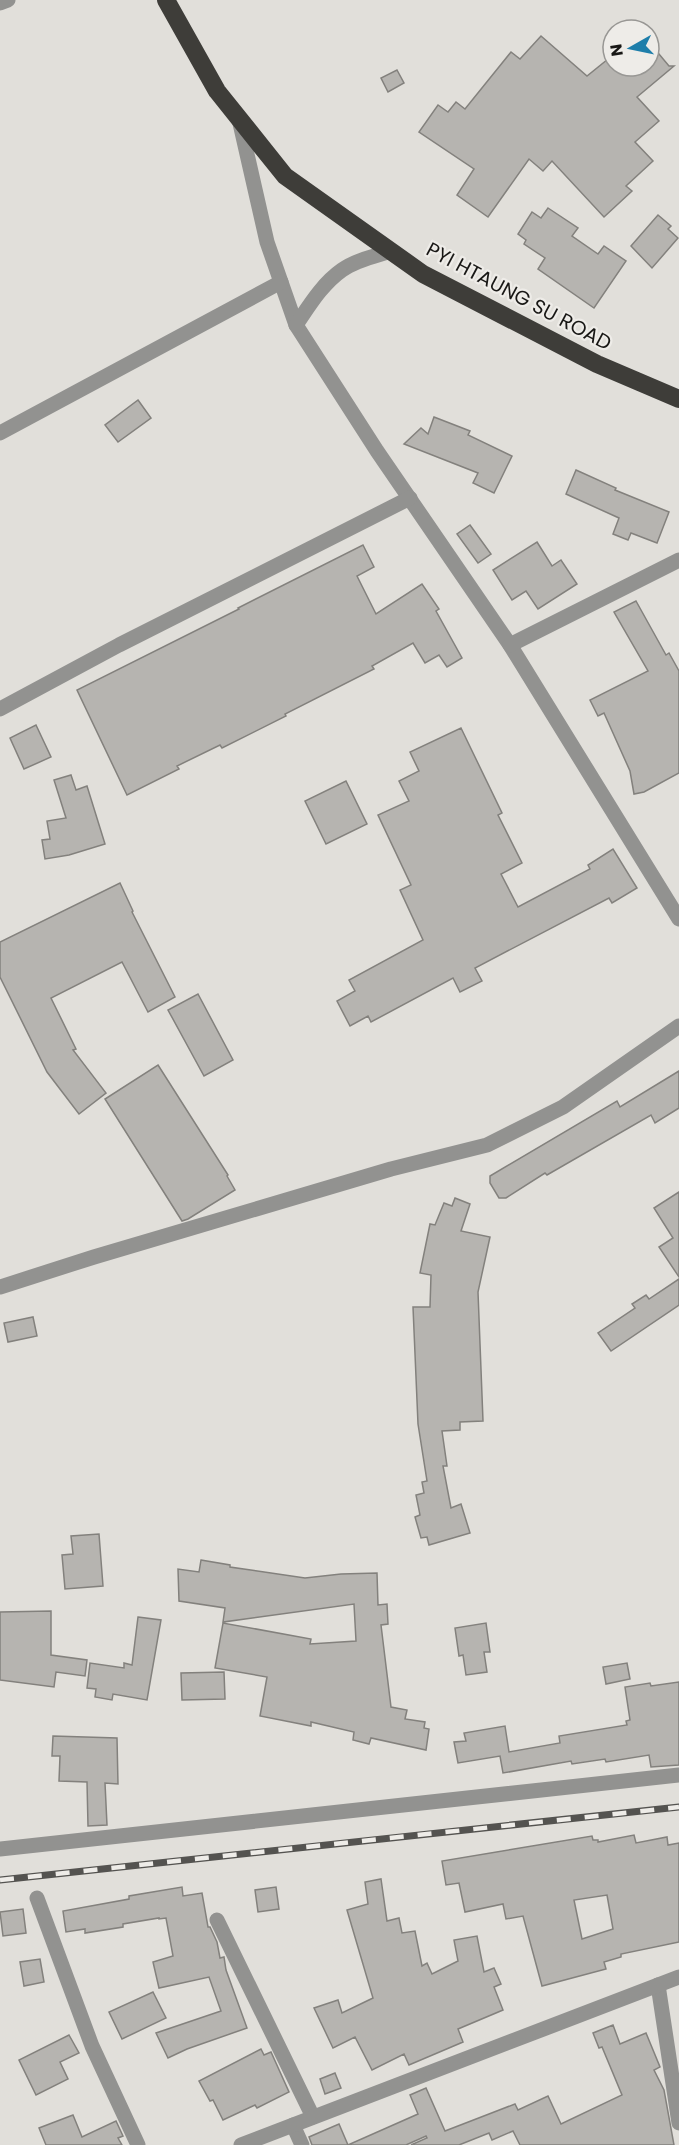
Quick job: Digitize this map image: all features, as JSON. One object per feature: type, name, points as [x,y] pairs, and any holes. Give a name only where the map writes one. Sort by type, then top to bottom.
[{"type":"highway","name":"PYI HTAUNG SU ROAD","points":[[166,0],[217,91],[285,176],[423,274],[597,364],[679,399]]},
{"type":"street","points":[[0,3],[8,0]]},
{"type":"street","points":[[239,118],[267,242],[296,325],[510,645],[679,919]]},
{"type":"street","points":[[296,325],[321,290],[342,270],[372,256],[391,251]]},
{"type":"street","points":[[0,433],[281,282]]},
{"type":"street","points":[[0,709],[119,645],[410,498]]},
{"type":"street","points":[[510,645],[679,560]]},
{"type":"street","points":[[0,1287],[379,1172],[487,1145],[563,1107],[679,1026]]},
{"type":"street","points":[[0,1849],[679,1775]]},
{"type":"street","points":[[37,1898],[93,2046],[138,2145]]},
{"type":"street","points":[[217,1920],[313,2117]]},
{"type":"street","points":[[241,2145],[679,1977]]},
{"type":"street","points":[[658,1985],[679,2123]]},
{"type":"street","points":[[293,2125],[302,2145]]},
{"type":"building","points":[[541,36],[587,76],[601,65],[601,78],[660,78],[637,97],[659,121],[635,142],[653,161],[626,186],[632,191],[604,217],[552,161],[543,171],[529,159],[488,217],[457,195],[474,169],[419,132],[438,105],[448,112],[456,102],[465,109],[511,52],[520,59]]},
{"type":"building","points":[[661,56],[669,66],[674,66],[661,77]]},
{"type":"building","points":[[397,70],[404,83],[388,92],[381,78]]},
{"type":"building","points":[[548,208],[578,228],[572,236],[598,254],[604,246],[626,261],[594,308],[538,269],[545,258],[524,244],[526,240],[518,234],[532,212],[541,218]]},
{"type":"building","points":[[658,215],[671,226],[668,229],[678,238],[652,268],[631,246]]},
{"type":"building","points":[[138,400],[151,418],[118,442],[105,425]]},
{"type":"building","points":[[434,417],[470,431],[468,435],[512,456],[494,493],[473,483],[478,473],[404,444],[421,428],[428,434]]},
{"type":"building","points":[[576,470],[616,488],[615,490],[669,512],[657,543],[631,533],[628,540],[613,534],[619,518],[566,494]]},
{"type":"building","points":[[470,525],[491,554],[478,563],[457,534]]},
{"type":"building","points":[[537,542],[552,566],[561,560],[577,584],[538,609],[526,591],[512,600],[493,570]]},
{"type":"building","points":[[363,545],[374,567],[357,576],[376,614],[422,584],[439,609],[436,611],[462,658],[447,667],[439,655],[425,663],[413,643],[372,666],[374,669],[285,714],[286,716],[222,748],[220,745],[177,766],[179,769],[127,795],[77,690]]},
{"type":"building","points":[[636,601],[666,655],[669,653],[679,671],[679,773],[644,792],[634,794],[630,771],[604,713],[598,716],[590,700],[648,671],[614,612]]},
{"type":"building","points":[[36,725],[51,757],[24,769],[10,738]]},
{"type":"building","points":[[461,728],[502,813],[498,815],[522,863],[501,874],[518,907],[590,869],[588,865],[613,849],[637,888],[612,903],[609,898],[475,968],[482,981],[460,992],[453,978],[371,1022],[368,1016],[350,1026],[337,1001],[355,991],[349,980],[423,940],[400,890],[411,885],[378,815],[409,801],[399,781],[419,771],[410,752]]},
{"type":"building","points":[[71,775],[76,790],[87,786],[105,844],[69,855],[45,859],[42,840],[50,839],[47,821],[66,818],[54,780]]},
{"type":"building","points":[[346,781],[367,824],[326,844],[305,801]]},
{"type":"building","points":[[120,883],[175,997],[148,1012],[122,962],[51,998],[76,1049],[73,1050],[106,1093],[79,1114],[47,1072],[0,977],[0,942]]},
{"type":"building","points":[[198,994],[233,1060],[204,1076],[168,1010]]},
{"type":"building","points":[[158,1065],[228,1175],[235,1190],[182,1221],[105,1099]]},
{"type":"building","points":[[679,1071],[679,1108],[655,1123],[651,1115],[547,1175],[545,1173],[506,1198],[499,1198],[490,1183],[490,1176],[617,1101],[620,1107]]},
{"type":"building","points":[[679,1192],[679,1277],[659,1247],[673,1238],[654,1208]]},
{"type":"building","points":[[455,1198],[470,1204],[461,1231],[490,1237],[478,1292],[483,1421],[460,1422],[460,1430],[442,1431],[447,1466],[443,1466],[451,1508],[461,1504],[470,1533],[429,1545],[427,1537],[421,1538],[415,1517],[420,1515],[416,1495],[424,1493],[422,1482],[427,1481],[418,1424],[413,1307],[430,1307],[431,1275],[420,1273],[430,1224],[435,1225],[444,1203],[452,1206]]},
{"type":"building","points":[[679,1279],[679,1305],[611,1351],[598,1333],[635,1308],[632,1304],[646,1295],[649,1299]]},
{"type":"building","points":[[33,1317],[37,1336],[8,1342],[4,1323]]},
{"type":"building","points":[[99,1534],[103,1586],[65,1589],[62,1555],[73,1554],[71,1536]]},
{"type":"building","points":[[201,1560],[230,1565],[230,1567],[305,1578],[377,1573],[378,1605],[387,1604],[388,1624],[381,1625],[391,1707],[407,1710],[405,1719],[425,1722],[424,1728],[429,1729],[426,1750],[371,1738],[369,1744],[353,1740],[354,1732],[311,1722],[311,1726],[260,1716],[267,1677],[215,1668],[223,1623],[311,1639],[310,1644],[356,1641],[354,1604],[223,1622],[225,1608],[179,1601],[178,1569],[199,1572]]},
{"type":"building","points":[[51,1611],[51,1655],[87,1660],[85,1676],[56,1672],[54,1687],[0,1680],[0,1612]]},
{"type":"building","points":[[138,1617],[161,1620],[147,1700],[113,1694],[112,1700],[95,1697],[96,1689],[87,1688],[90,1663],[124,1668],[124,1663],[132,1665]]},
{"type":"building","points":[[486,1623],[490,1652],[484,1652],[487,1672],[466,1675],[463,1655],[459,1656],[455,1628]]},
{"type":"building","points":[[627,1663],[630,1679],[606,1684],[603,1667]]},
{"type":"building","points":[[224,1672],[225,1699],[182,1700],[181,1673]]},
{"type":"building","points":[[679,1682],[679,1765],[651,1767],[649,1755],[606,1762],[605,1759],[572,1764],[571,1761],[503,1773],[500,1756],[458,1763],[454,1742],[466,1741],[464,1733],[505,1726],[509,1752],[560,1743],[559,1736],[627,1725],[626,1721],[630,1720],[625,1687]]},
{"type":"building","points":[[53,1736],[117,1738],[118,1784],[105,1783],[107,1825],[88,1826],[87,1782],[59,1781],[60,1756],[52,1756]]},
{"type":"building","points":[[634,1835],[636,1843],[667,1837],[668,1845],[679,1843],[679,1942],[621,1954],[621,1957],[604,1962],[606,1969],[542,1986],[523,1916],[506,1919],[503,1904],[465,1912],[459,1883],[446,1885],[442,1861],[592,1836],[593,1840],[598,1840],[598,1842]],"holes":[[[607,1895],[613,1929],[582,1939],[574,1900]]]},
{"type":"building","points":[[381,1879],[387,1921],[399,1918],[402,1933],[415,1931],[422,1966],[427,1963],[432,1974],[458,1961],[454,1940],[477,1936],[484,1972],[494,1968],[501,1984],[494,1987],[503,2010],[458,2029],[463,2042],[409,2065],[404,2054],[372,2070],[355,2037],[333,2048],[314,2008],[338,2000],[342,2013],[373,1998],[347,1910],[368,1904],[365,1882]]},
{"type":"building","points":[[182,1887],[183,1896],[202,1893],[208,1927],[217,1942],[220,1958],[224,1957],[226,1970],[247,2028],[168,2058],[156,2033],[221,2011],[209,1977],[159,1988],[153,1962],[173,1956],[166,1918],[123,1924],[123,1927],[85,1933],[85,1929],[66,1932],[63,1911]]},
{"type":"building","points":[[276,1887],[279,1909],[258,1912],[255,1890]]},
{"type":"building","points":[[23,1909],[26,1933],[3,1936],[0,1912]]},
{"type":"building","points":[[40,1959],[44,1982],[24,1986],[20,1962]]},
{"type":"building","points":[[153,1992],[166,2018],[122,2039],[109,2012]]},
{"type":"building","points":[[613,2025],[620,2044],[646,2033],[660,2067],[654,2070],[664,2090],[674,2145],[520,2145],[513,2131],[492,2140],[489,2133],[459,2145],[411,2145],[427,2138],[426,2136],[406,2145],[348,2145],[418,2114],[410,2095],[426,2088],[445,2131],[515,2104],[518,2110],[548,2096],[561,2124],[622,2095],[602,2047],[599,2048],[593,2033]]},
{"type":"building","points":[[69,2035],[79,2053],[60,2062],[68,2079],[36,2095],[19,2060]]},
{"type":"building","points":[[261,2049],[264,2055],[271,2052],[289,2092],[257,2108],[255,2105],[223,2120],[213,2100],[210,2101],[199,2081]]},
{"type":"building","points":[[335,2073],[341,2088],[325,2094],[320,2079]]},
{"type":"building","points":[[73,2115],[82,2137],[116,2121],[123,2136],[118,2138],[122,2145],[46,2145],[39,2128]]},
{"type":"building","points":[[339,2124],[348,2145],[312,2145],[309,2137]]},
{"type":"railway","points":[[0,1880],[679,1807]]}]
